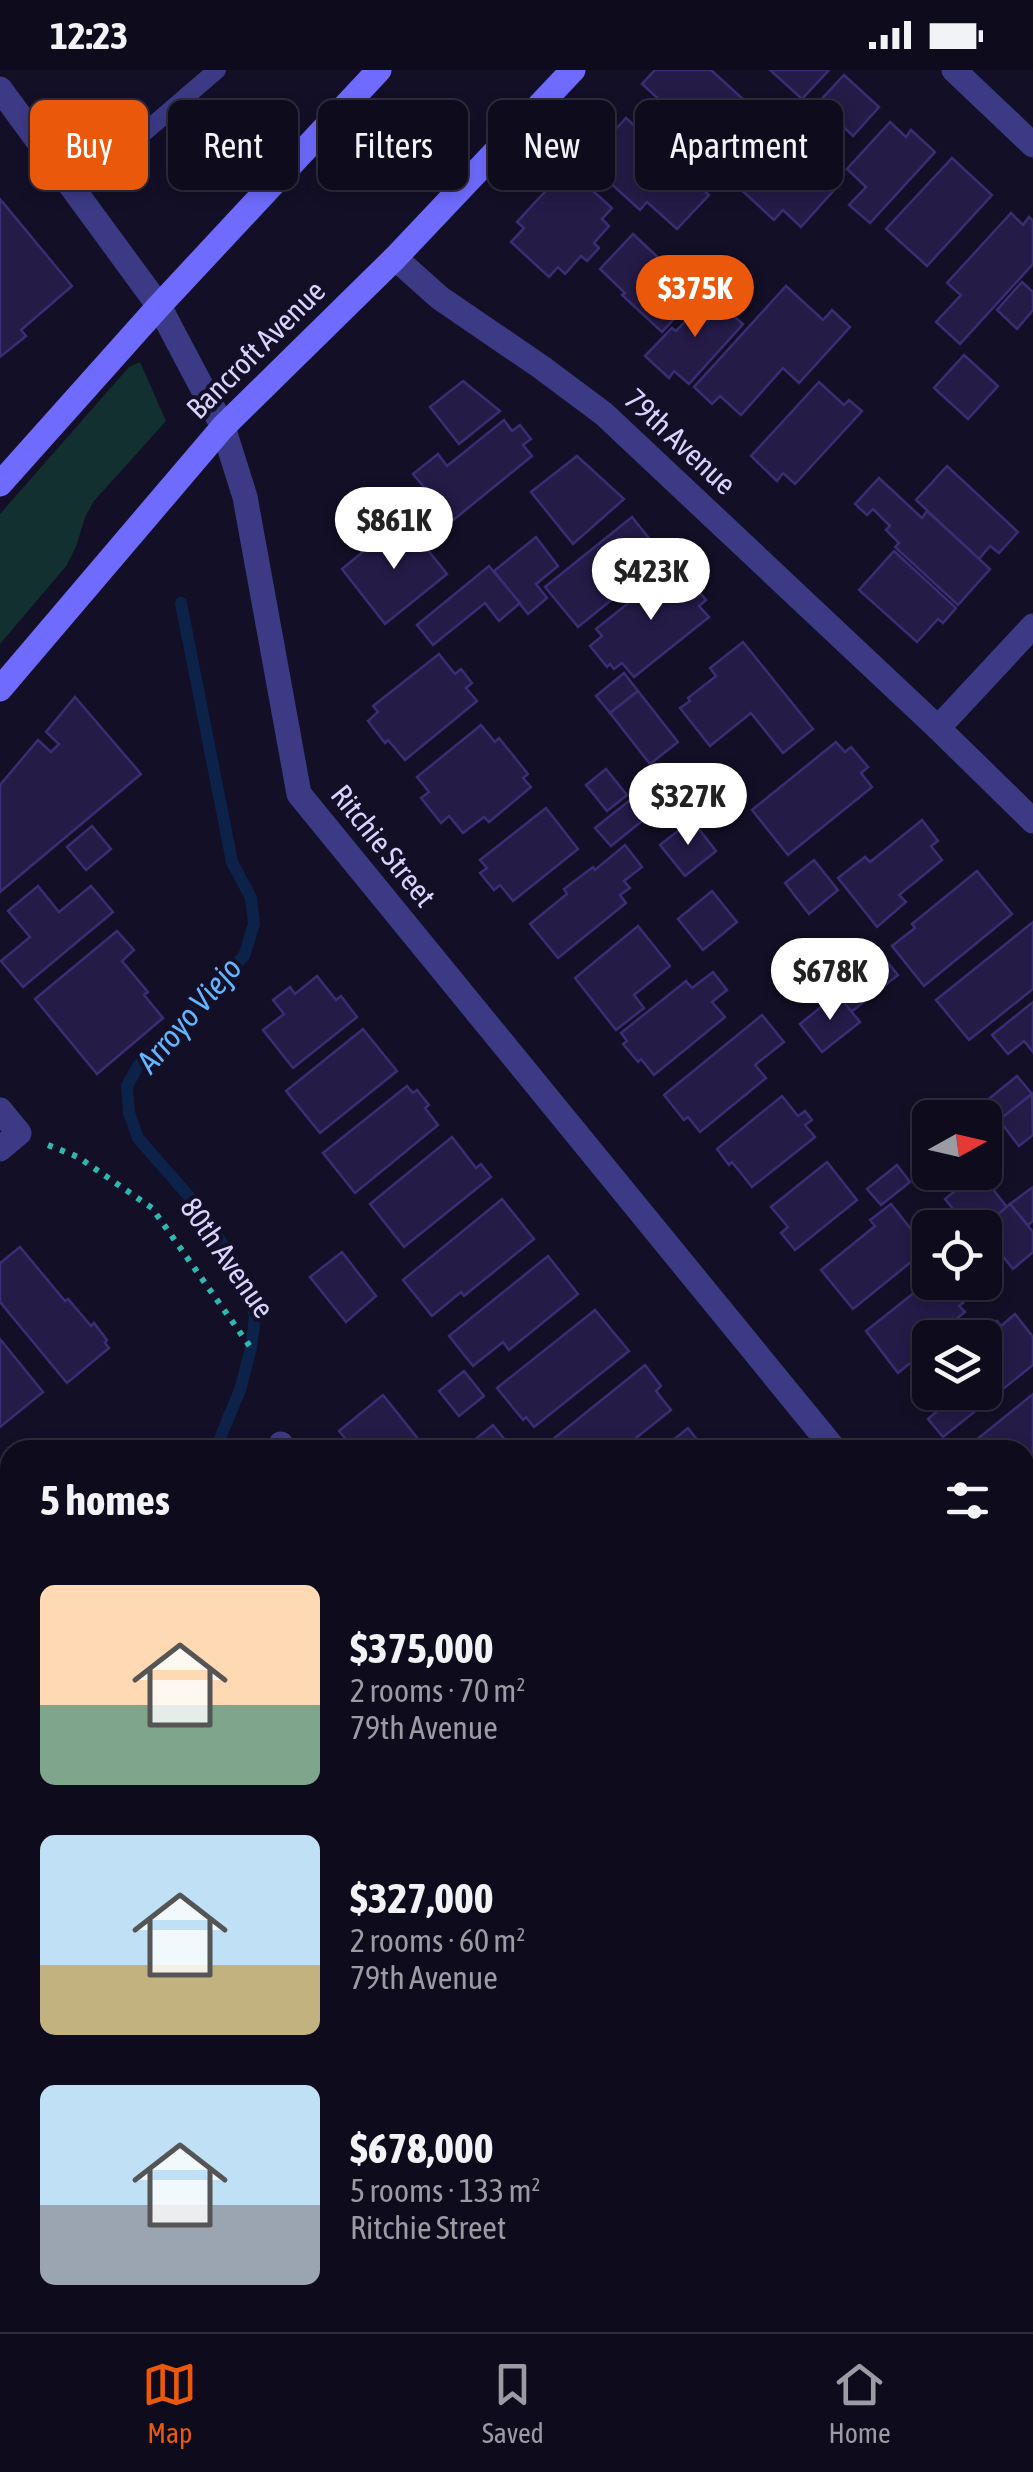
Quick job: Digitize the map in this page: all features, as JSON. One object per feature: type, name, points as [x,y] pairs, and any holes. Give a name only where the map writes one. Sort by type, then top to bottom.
[{"type":"main road","points":[[0,484],[379,70]]},
{"type":"main road","name":"Bancroft Avenue","points":[[0,688],[222,427],[395,258],[573,70]]},
{"type":"street","points":[[954,70],[1033,144]]},
{"type":"street","name":"Ritchie Street","points":[[0,89],[159,306],[222,427],[245,497],[300,794],[828,1440]]},
{"type":"street","name":"79th Avenue","points":[[395,258],[440,298],[604,414],[1033,822]]},
{"type":"street","points":[[938,728],[1033,626]]},
{"type":"street","points":[[0,1110],[9,1141]]},
{"type":"lane","points":[[76,192],[217,70]]},
{"type":"path","name":"80th Avenue","points":[[9,1141],[78,1158],[152,1208],[251,1348]]},
{"type":"green space","points":[[140,362],[166,421],[94,501],[67,565],[0,644],[0,514],[129,367]]},
{"type":"building","points":[[655,70],[711,70],[744,100],[659,100],[642,84]]},
{"type":"building","points":[[770,70],[829,70],[802,99]]},
{"type":"building","points":[[844,75],[879,107],[853,136],[843,127],[843,100],[821,100]]},
{"type":"building","points":[[626,118],[635,126],[635,190],[704,190],[709,195],[677,229],[647,202],[640,210],[615,187],[615,130]]},
{"type":"building","points":[[890,122],[906,137],[911,130],[935,152],[870,223],[849,205],[866,187],[847,169]]},
{"type":"building","points":[[952,158],[992,195],[927,266],[886,229]]},
{"type":"building","points":[[547,190],[592,190],[612,208],[602,219],[609,226],[594,243],[599,248],[587,261],[581,256],[565,274],[558,267],[549,277],[511,242],[524,228],[517,222]]},
{"type":"building","points":[[741,190],[834,190],[801,227],[783,210],[774,220]]},
{"type":"building","points":[[0,199],[72,286],[21,330],[26,336],[0,357]]},
{"type":"building","points":[[1011,213],[1023,225],[1029,217],[1033,221],[1033,264],[960,344],[936,322],[961,295],[947,283]]},
{"type":"building","points":[[633,234],[697,294],[662,332],[600,269]]},
{"type":"building","points":[[1022,282],[1033,292],[1033,310],[1017,329],[997,310]]},
{"type":"building","points":[[786,286],[823,320],[832,310],[850,327],[799,383],[783,368],[741,415],[720,396],[712,404],[694,387]]},
{"type":"building","points":[[714,290],[723,298],[719,303],[743,324],[689,384],[674,371],[669,378],[645,356],[672,328],[676,331]]},
{"type":"building","points":[[964,355],[998,386],[968,419],[934,388]]},
{"type":"building","points":[[463,381],[500,411],[459,444],[430,407]]},
{"type":"building","points":[[819,382],[844,405],[849,400],[862,411],[795,484],[783,473],[777,481],[751,456]]},
{"type":"building","points":[[504,420],[512,431],[520,425],[531,439],[523,445],[532,456],[452,521],[413,474],[438,454],[447,466]]},
{"type":"building","points":[[577,456],[624,499],[573,544],[531,492]]},
{"type":"building","points":[[947,466],[1018,532],[999,553],[990,546],[979,559],[916,500]]},
{"type":"building","points":[[879,478],[922,518],[927,511],[990,569],[958,605],[895,547],[899,543],[886,530],[890,526],[873,509],[867,515],[855,504]]},
{"type":"building","points":[[632,517],[660,552],[632,575],[636,580],[578,627],[545,587]]},
{"type":"building","points":[[403,519],[447,574],[385,624],[342,569]]},
{"type":"building","points":[[536,537],[558,566],[536,584],[547,598],[528,614],[494,571]]},
{"type":"building","points":[[894,551],[956,608],[943,623],[938,619],[917,642],[859,590]]},
{"type":"building","points":[[677,564],[706,600],[699,606],[709,617],[634,677],[622,663],[614,669],[610,664],[607,667],[590,646],[602,636],[596,629]]},
{"type":"building","points":[[489,566],[520,603],[499,621],[485,603],[433,645],[417,625]]},
{"type":"building","points":[[743,642],[813,729],[783,753],[751,713],[710,746],[680,708],[716,676],[710,668]]},
{"type":"building","points":[[439,654],[455,674],[461,669],[472,683],[466,688],[477,701],[405,760],[368,721],[378,712],[373,706]]},
{"type":"building","points":[[624,673],[638,691],[610,713],[596,696]]},
{"type":"building","points":[[638,691],[678,742],[650,764],[610,713]]},
{"type":"building","points":[[75,697],[141,774],[0,892],[0,785],[38,740],[51,752],[59,744],[46,732]]},
{"type":"building","points":[[481,725],[495,742],[499,738],[528,774],[523,778],[531,787],[489,822],[484,817],[463,833],[449,816],[441,823],[421,798],[429,792],[417,777]]},
{"type":"building","points":[[836,742],[845,752],[851,747],[868,767],[861,773],[872,787],[788,855],[752,810]]},
{"type":"building","points":[[606,769],[627,795],[607,811],[586,785]]},
{"type":"building","points":[[659,777],[673,796],[611,846],[595,828]]},
{"type":"building","points":[[546,808],[578,849],[513,901],[500,885],[494,890],[480,873],[487,868],[480,860]]},
{"type":"building","points":[[692,820],[716,851],[685,876],[660,845]]},
{"type":"building","points":[[922,820],[938,841],[931,846],[942,860],[899,895],[906,902],[877,927],[838,878],[865,857],[870,862]]},
{"type":"building","points":[[92,826],[111,849],[86,870],[67,847]]},
{"type":"building","points":[[625,845],[642,867],[624,881],[630,888],[620,895],[626,903],[558,958],[530,924],[567,894],[564,889]]},
{"type":"building","points":[[814,860],[838,890],[809,914],[785,883]]},
{"type":"building","points":[[977,871],[1012,914],[924,986],[892,946],[915,928],[912,924]]},
{"type":"building","points":[[38,886],[59,912],[91,886],[113,912],[23,987],[1,961],[30,937],[8,911]]},
{"type":"building","points":[[712,891],[737,922],[703,950],[678,919]]},
{"type":"building","points":[[1033,922],[1033,989],[969,1040],[936,1000]]},
{"type":"building","points":[[638,926],[670,966],[634,995],[644,1008],[616,1030],[575,978]]},
{"type":"building","points":[[117,931],[134,950],[122,961],[148,992],[144,995],[163,1018],[97,1074],[35,999]]},
{"type":"building","points":[[871,942],[898,975],[851,1012],[825,979]]},
{"type":"building","points":[[713,972],[727,990],[712,1002],[725,1017],[654,1075],[623,1044],[627,1041],[621,1033],[686,981],[692,988]]},
{"type":"building","points":[[317,976],[336,1000],[341,996],[357,1017],[293,1068],[263,1030],[284,1014],[273,1000],[290,987],[295,994]]},
{"type":"building","points":[[837,994],[860,1022],[822,1052],[800,1024]]},
{"type":"building","points":[[1033,1002],[1033,1052],[1024,1041],[1008,1054],[992,1035]]},
{"type":"building","points":[[762,1015],[784,1042],[755,1065],[766,1078],[700,1132],[688,1117],[684,1120],[664,1095]]},
{"type":"building","points":[[363,1029],[397,1071],[320,1133],[286,1091]]},
{"type":"building","points":[[1017,1076],[1032,1094],[1002,1118],[1002,1100],[987,1100]]},
{"type":"building","points":[[407,1086],[413,1093],[417,1090],[429,1105],[425,1108],[438,1125],[355,1193],[323,1153]]},
{"type":"building","points":[[1032,1094],[1033,1135],[1019,1146],[1002,1124],[1002,1118]]},
{"type":"building","points":[[782,1096],[798,1116],[805,1111],[812,1120],[805,1125],[815,1137],[752,1187],[717,1149]]},
{"type":"building","points":[[452,1137],[476,1168],[481,1164],[491,1177],[404,1247],[370,1204]]},
{"type":"building","points":[[827,1162],[857,1200],[795,1250],[781,1233],[788,1227],[771,1207]]},
{"type":"building","points":[[897,1165],[910,1182],[881,1205],[867,1189]]},
{"type":"building","points":[[1033,1187],[1033,1221],[1028,1225],[1010,1204]]},
{"type":"building","points":[[956,1190],[993,1190],[1007,1207],[1002,1211],[954,1210],[945,1199]]},
{"type":"building","points":[[502,1199],[534,1239],[464,1296],[461,1292],[432,1316],[403,1280]]},
{"type":"building","points":[[891,1204],[912,1230],[912,1261],[853,1309],[821,1270],[875,1226],[870,1220]]},
{"type":"building","points":[[1010,1204],[1033,1232],[1033,1252],[1013,1269],[1002,1255],[1002,1211]]},
{"type":"building","points":[[20,1247],[65,1301],[68,1299],[91,1326],[94,1323],[107,1340],[109,1348],[67,1383],[0,1302],[0,1263]]},
{"type":"building","points":[[342,1252],[376,1296],[346,1322],[310,1277]]},
{"type":"building","points":[[548,1256],[578,1294],[509,1350],[503,1342],[473,1366],[449,1336]]},
{"type":"building","points":[[912,1294],[912,1300],[963,1303],[959,1306],[965,1312],[955,1320],[912,1320],[912,1362],[898,1373],[866,1331]]},
{"type":"building","points":[[595,1310],[629,1351],[534,1427],[526,1417],[523,1420],[497,1388]]},
{"type":"building","points":[[1015,1314],[1033,1337],[1033,1365],[1002,1390],[1002,1325]]},
{"type":"building","points":[[0,1339],[43,1392],[0,1427]]},
{"type":"building","points":[[645,1365],[661,1386],[656,1391],[671,1410],[634,1440],[552,1440]]},
{"type":"building","points":[[464,1371],[484,1396],[459,1416],[439,1391]]},
{"type":"building","points":[[1033,1394],[1033,1440],[976,1440]]},
{"type":"building","points":[[383,1395],[419,1440],[347,1440],[339,1431]]},
{"type":"building","points":[[977,1410],[943,1437],[928,1419],[936,1412]]},
{"type":"building","points":[[493,1425],[505,1440],[474,1440]]},
{"type":"building","points":[[688,1428],[697,1440],[673,1440]]},
{"type":"waterway","name":"Arroyo Viejo","points":[[181,603],[232,862],[251,898],[254,924],[244,956],[138,1066],[127,1086],[129,1113],[138,1138],[200,1209],[245,1280],[255,1316],[240,1390],[219,1440]]}]
